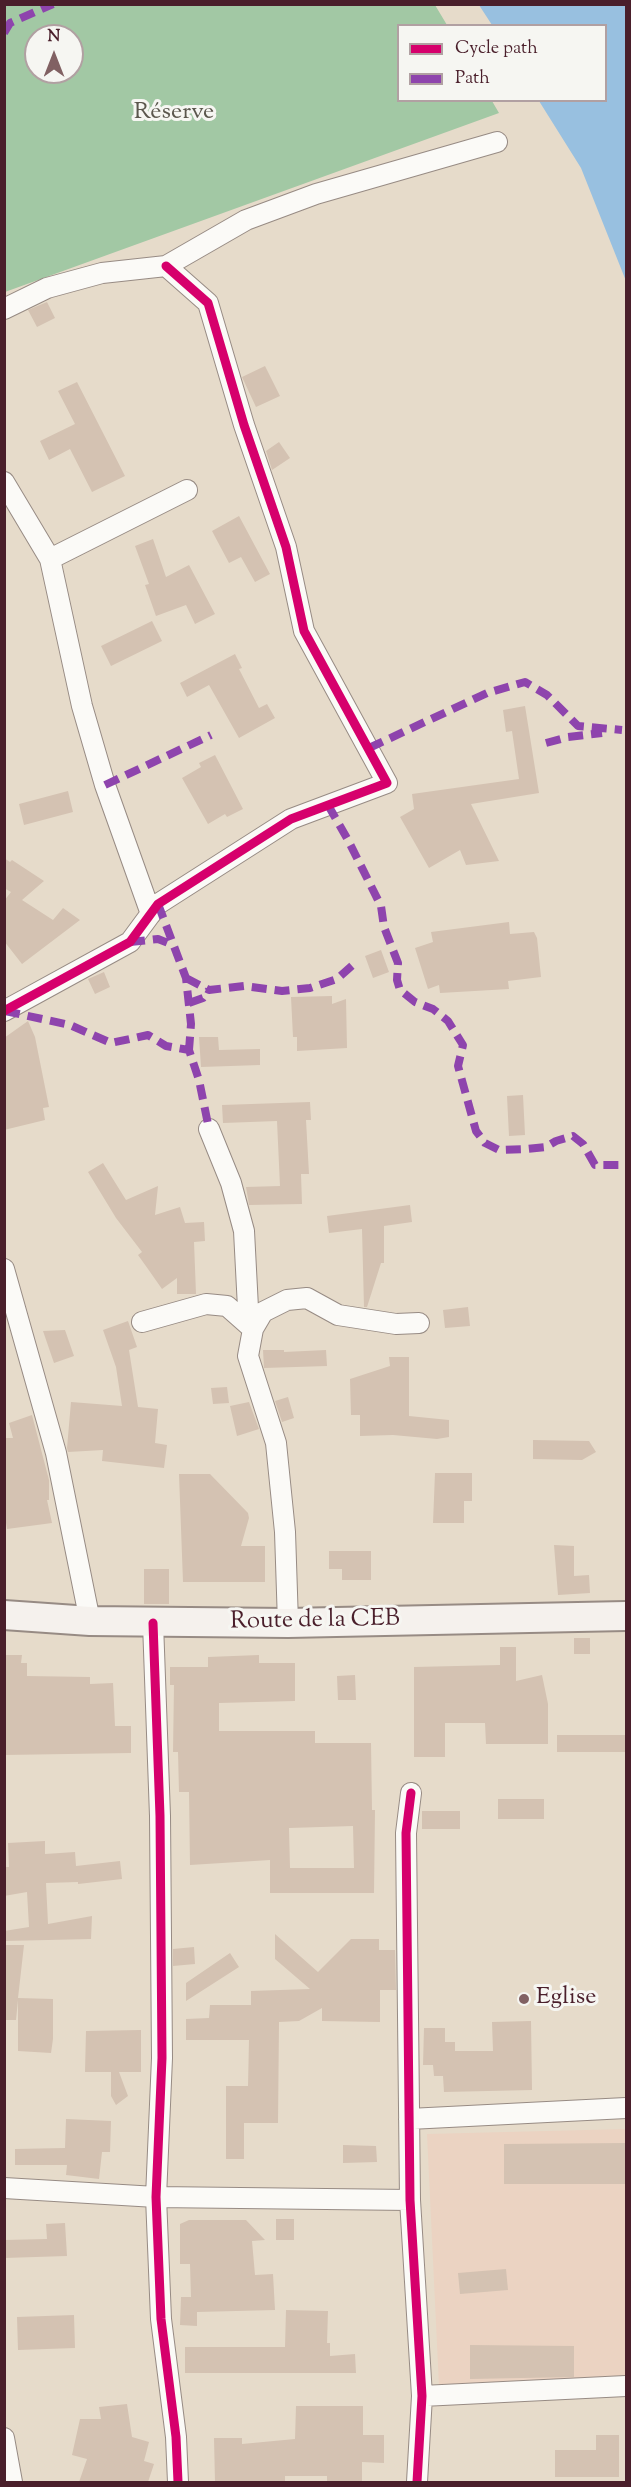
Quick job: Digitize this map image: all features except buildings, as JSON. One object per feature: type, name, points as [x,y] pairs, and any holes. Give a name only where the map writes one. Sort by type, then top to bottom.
[{"type":"main road","name":"Route de la CEB","points":[[4,1615],[153,1623],[288,1623],[627,1616]]},
{"type":"street","points":[[4,309],[47,288],[91,276],[166,266],[256,216],[316,194],[496,142]]},
{"type":"street","points":[[4,1011],[130,942],[158,904],[291,819],[387,783],[304,632],[286,547],[244,425],[208,303],[166,266]]},
{"type":"street","points":[[4,482],[50,559],[82,706],[105,786],[151,914]]},
{"type":"street","points":[[50,559],[187,490]]},
{"type":"street","points":[[208,1129],[231,1183],[244,1231],[248,1308],[253,1329]]},
{"type":"street","points":[[4,1269],[56,1453],[90,1621]]},
{"type":"street","points":[[288,1623],[285,1532],[276,1443],[248,1356],[253,1329],[263,1312],[287,1300],[307,1298],[338,1314],[396,1324],[419,1323]]},
{"type":"street","points":[[142,1322],[206,1304],[227,1306],[253,1329]]},
{"type":"street","points":[[153,1623],[160,1816],[162,2058],[156,2197],[161,2319],[176,2437],[178,2482]]},
{"type":"street","points":[[411,1793],[406,1833],[410,2200],[422,2396],[417,2482]]},
{"type":"street","points":[[409,2119],[627,2108]]},
{"type":"street","points":[[4,2188],[156,2197],[410,2200]]},
{"type":"street","points":[[422,2396],[627,2386]]},
{"type":"street","points":[[4,2438],[12,2482]]},
{"type":"shaded area","points":[[626,2129],[626,2380],[439,2386],[427,2134]]},
{"type":"green space","name":"Réserve","points":[[5,4],[435,5],[446,24],[397,24],[397,102],[493,102],[499,113],[5,292]]},
{"type":"water","points":[[479,5],[626,5],[626,281],[581,168],[540,102],[607,102],[607,24],[491,24]]},
{"type":"marked path","points":[[4,33],[10,23],[53,4]]},
{"type":"marked path","points":[[369,748],[487,693],[525,682],[547,695],[578,726],[622,730]]},
{"type":"marked path","points":[[546,743],[568,737],[602,733]]},
{"type":"marked path","points":[[105,785],[211,735]]},
{"type":"marked path","points":[[328,805],[381,906],[384,927],[398,963],[397,980],[400,990],[415,1002],[433,1009],[448,1021],[463,1045],[458,1066],[476,1131],[485,1143],[499,1150],[527,1149],[546,1147],[573,1136],[583,1144],[595,1165],[626,1165]]},
{"type":"marked path","points":[[158,904],[186,978],[191,1024],[189,1050]]},
{"type":"marked path","points":[[130,942],[158,939],[173,945]]},
{"type":"marked path","points":[[186,978],[209,990],[244,986],[282,991],[310,988],[337,979],[354,964]]},
{"type":"marked path","points":[[189,1003],[203,998],[209,990]]},
{"type":"marked path","points":[[5,1011],[70,1025],[111,1043],[148,1035],[166,1046],[189,1050],[199,1080],[209,1129]]},
{"type":"cycle path","points":[[4,1011],[130,942],[158,904],[291,819],[387,783],[304,631],[286,547],[244,425],[208,303],[166,266]]},
{"type":"cycle path","points":[[153,1623],[160,1816],[162,2058],[156,2197],[161,2319],[176,2437],[178,2482]]},
{"type":"cycle path","points":[[411,1793],[406,1833],[410,2200],[422,2396],[417,2482]]},
{"type":"place","name":"Eglise","points":[[524,1999]]}]
